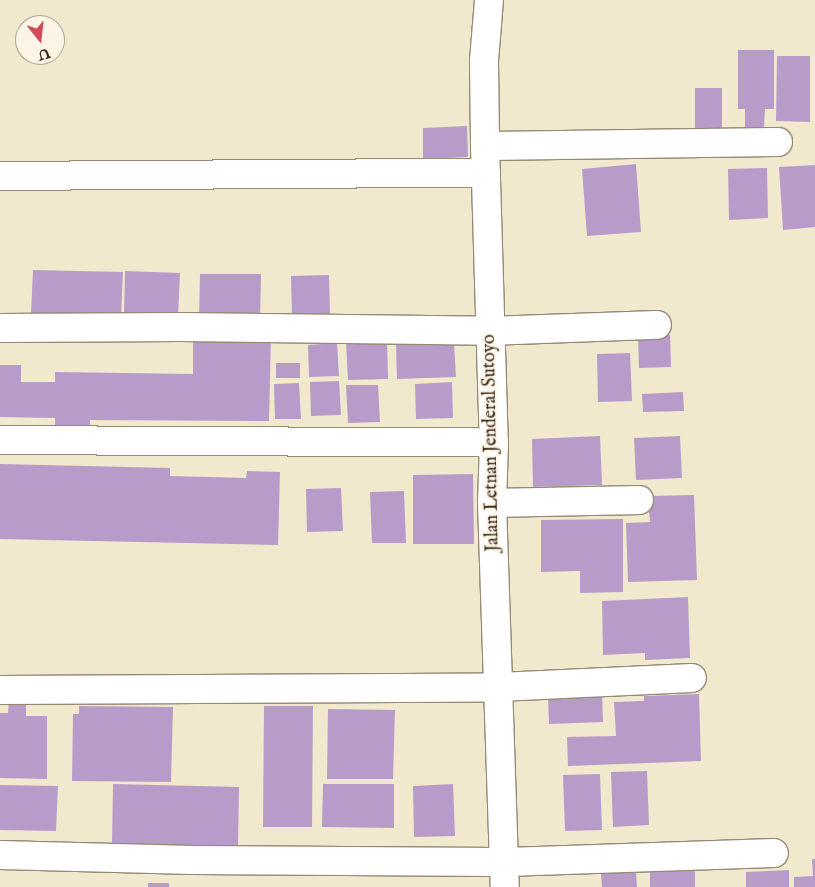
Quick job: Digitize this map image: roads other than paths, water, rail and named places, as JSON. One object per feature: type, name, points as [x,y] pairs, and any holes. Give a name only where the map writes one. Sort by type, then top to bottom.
[{"type":"street","name":"Jalan Letnan Jenderal Sutoyo","points":[[489,0],[484,62],[485,146],[494,443],[492,503],[506,874]]},
{"type":"street","points":[[485,146],[778,142]]},
{"type":"street","points":[[0,176],[486,173]]},
{"type":"street","points":[[0,328],[191,327],[490,331],[657,325]]},
{"type":"street","points":[[0,440],[494,443]]},
{"type":"street","points":[[492,503],[639,500]]},
{"type":"street","points":[[0,690],[499,687],[692,678]]},
{"type":"street","points":[[0,855],[184,860],[506,874],[774,854]]}]
